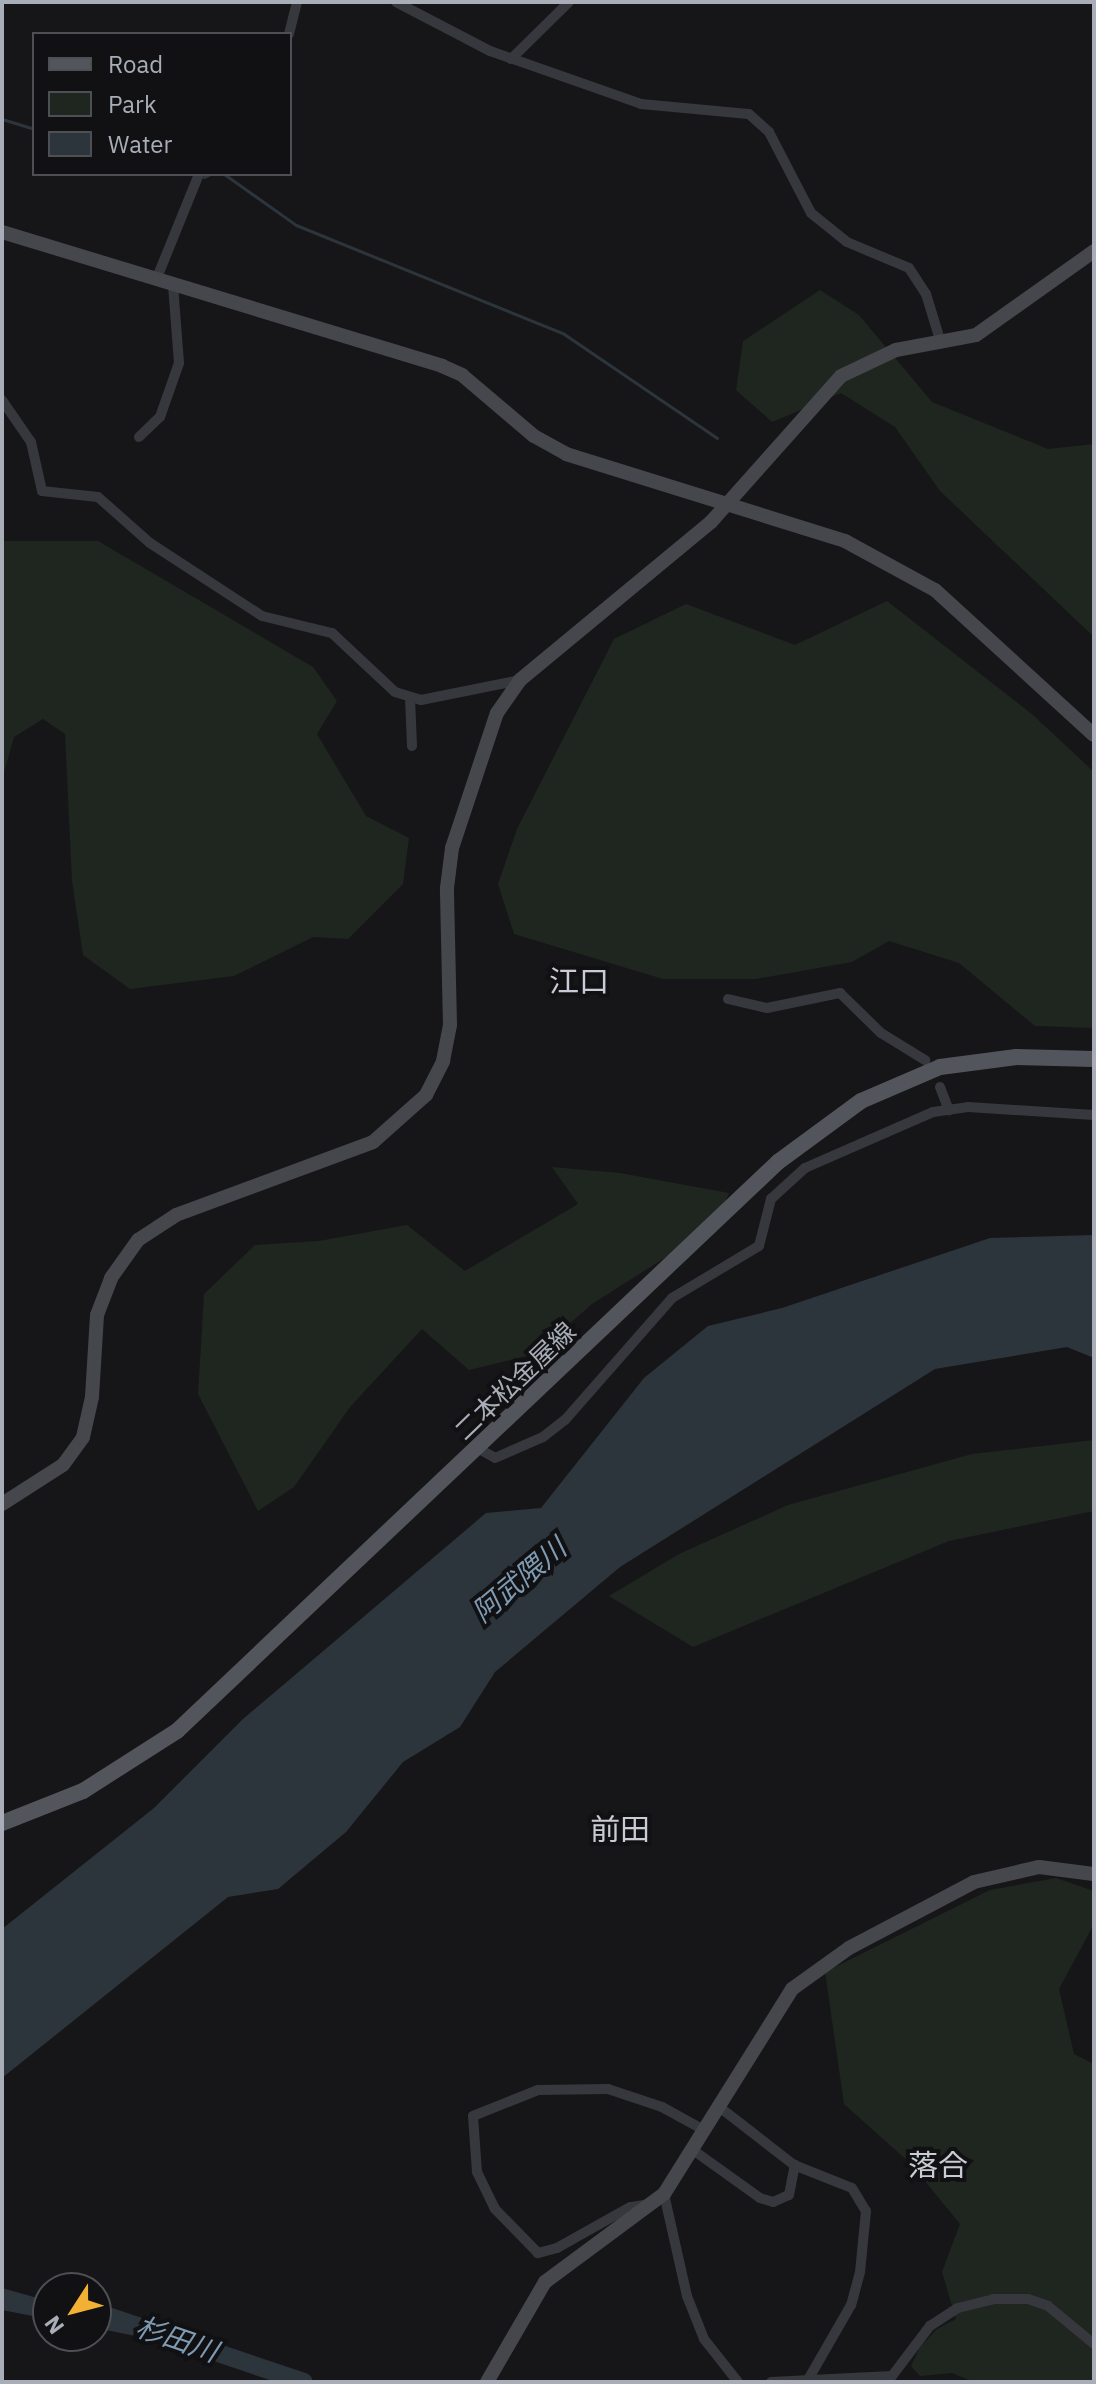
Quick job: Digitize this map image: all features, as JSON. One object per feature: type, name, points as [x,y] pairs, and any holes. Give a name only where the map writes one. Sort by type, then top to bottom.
[{"type":"main road","name":"二本松金屋線","points":[[2,1823],[83,1791],[177,1731],[479,1449],[778,1162],[861,1101],[940,1067],[1016,1057],[1094,1059]]},
{"type":"street","points":[[290,32],[297,2]]},
{"type":"street","points":[[396,2],[511,59],[641,104],[749,114],[769,132],[811,213],[847,242],[909,268],[926,294],[941,343]]},
{"type":"street","points":[[511,59],[569,2]]},
{"type":"street","points":[[156,280],[198,176]]},
{"type":"street","points":[[2,232],[442,366],[462,375],[534,436],[566,454],[845,541],[899,567],[974,622],[1094,735]]},
{"type":"street","points":[[2,1504],[63,1465],[83,1437],[92,1397],[97,1315],[111,1278],[138,1240],[176,1215],[373,1142],[410,1114],[426,1095],[443,1061],[450,1025],[447,888],[452,848],[497,713],[520,680],[729,505],[841,376],[896,350],[941,343],[996,324],[1094,251]]},
{"type":"street","points":[[139,437],[160,417],[179,363],[173,285]]},
{"type":"street","points":[[2,400],[31,442],[42,491],[98,497],[150,543],[262,616],[332,633],[395,692],[410,698],[520,680]]},
{"type":"street","points":[[410,698],[412,746]]},
{"type":"street","points":[[728,999],[767,1008],[840,993],[881,1033],[925,1060]]},
{"type":"street","points":[[940,1087],[949,1110]]},
{"type":"street","points":[[479,1449],[495,1458],[543,1437],[565,1420],[672,1298],[759,1246],[771,1199],[793,1176],[917,1117],[949,1110],[1094,1115]]},
{"type":"street","points":[[487,2382],[545,2282],[659,2199],[693,2150],[784,1999],[826,1962],[995,1875],[1039,1867],[1094,1874]]},
{"type":"street","points":[[659,2199],[630,2207],[557,2248],[538,2253],[495,2209],[477,2172],[471,2142],[473,2116],[538,2090],[608,2089],[662,2107],[704,2130]]},
{"type":"street","points":[[718,2106],[795,2165],[852,2188],[866,2211],[860,2272],[851,2305],[809,2378]]},
{"type":"street","points":[[693,2150],[760,2198],[773,2202],[789,2195],[795,2165]]},
{"type":"street","points":[[659,2199],[687,2296],[704,2339],[738,2382]]},
{"type":"street","points":[[771,2382],[809,2378],[870,2381],[892,2376],[930,2326],[958,2308],[993,2299],[1028,2299],[1048,2306],[1094,2344]]},
{"type":"green space","points":[[820,290],[859,315],[932,402],[1048,449],[1094,444],[1094,637],[940,491],[895,427],[841,393],[772,422],[736,390],[743,341]]},
{"type":"green space","points":[[2,541],[98,541],[313,667],[337,701],[317,734],[366,816],[409,838],[403,884],[348,939],[313,937],[234,976],[130,989],[83,955],[72,881],[65,734],[43,719],[14,737],[2,780]]},
{"type":"green space","points":[[887,601],[1033,715],[1094,772],[1094,1028],[1035,1026],[959,963],[889,941],[852,962],[756,979],[663,979],[514,934],[498,884],[517,829],[614,639],[686,604],[795,645]]},
{"type":"green space","points":[[552,1167],[620,1173],[729,1193],[715,1226],[592,1304],[535,1354],[469,1370],[422,1329],[350,1407],[294,1487],[258,1511],[198,1394],[204,1294],[255,1245],[319,1241],[407,1225],[465,1271],[578,1204]]},
{"type":"green space","points":[[1094,1440],[1094,1511],[949,1541],[693,1647],[609,1596],[679,1554],[788,1505],[972,1454]]},
{"type":"green space","points":[[1056,1878],[1094,1891],[1094,1924],[1059,1989],[1074,2054],[1094,2064],[1094,2382],[974,2382],[952,2373],[920,2376],[911,2366],[920,2347],[937,2329],[956,2319],[942,2272],[960,2224],[910,2163],[844,2104],[825,1972],[990,1890]]},
{"type":"water","name":"阿武隈川","points":[[1094,1235],[1094,1358],[1067,1347],[935,1369],[620,1567],[495,1672],[460,1727],[403,1762],[346,1832],[278,1889],[228,1897],[2,2078],[2,1929],[154,1808],[243,1719],[486,1513],[541,1508],[644,1378],[708,1326],[782,1308],[990,1238]]},
{"type":"water","points":[[2,2288],[32,2296],[32,2316],[2,2310]]},
{"type":"water","points":[[112,2320],[240,2357],[112,2331]]},
{"type":"waterway","points":[[2,119],[32,128]]},
{"type":"waterway","points":[[227,176],[296,225],[564,334],[717,438]]},
{"type":"waterway","name":"杉田川","points":[[112,2317],[304,2382]]},
{"type":"district","name":"江口","points":[[579,981]]},
{"type":"district","name":"前田","points":[[620,1829]]},
{"type":"district","name":"落合","points":[[938,2165]]}]
